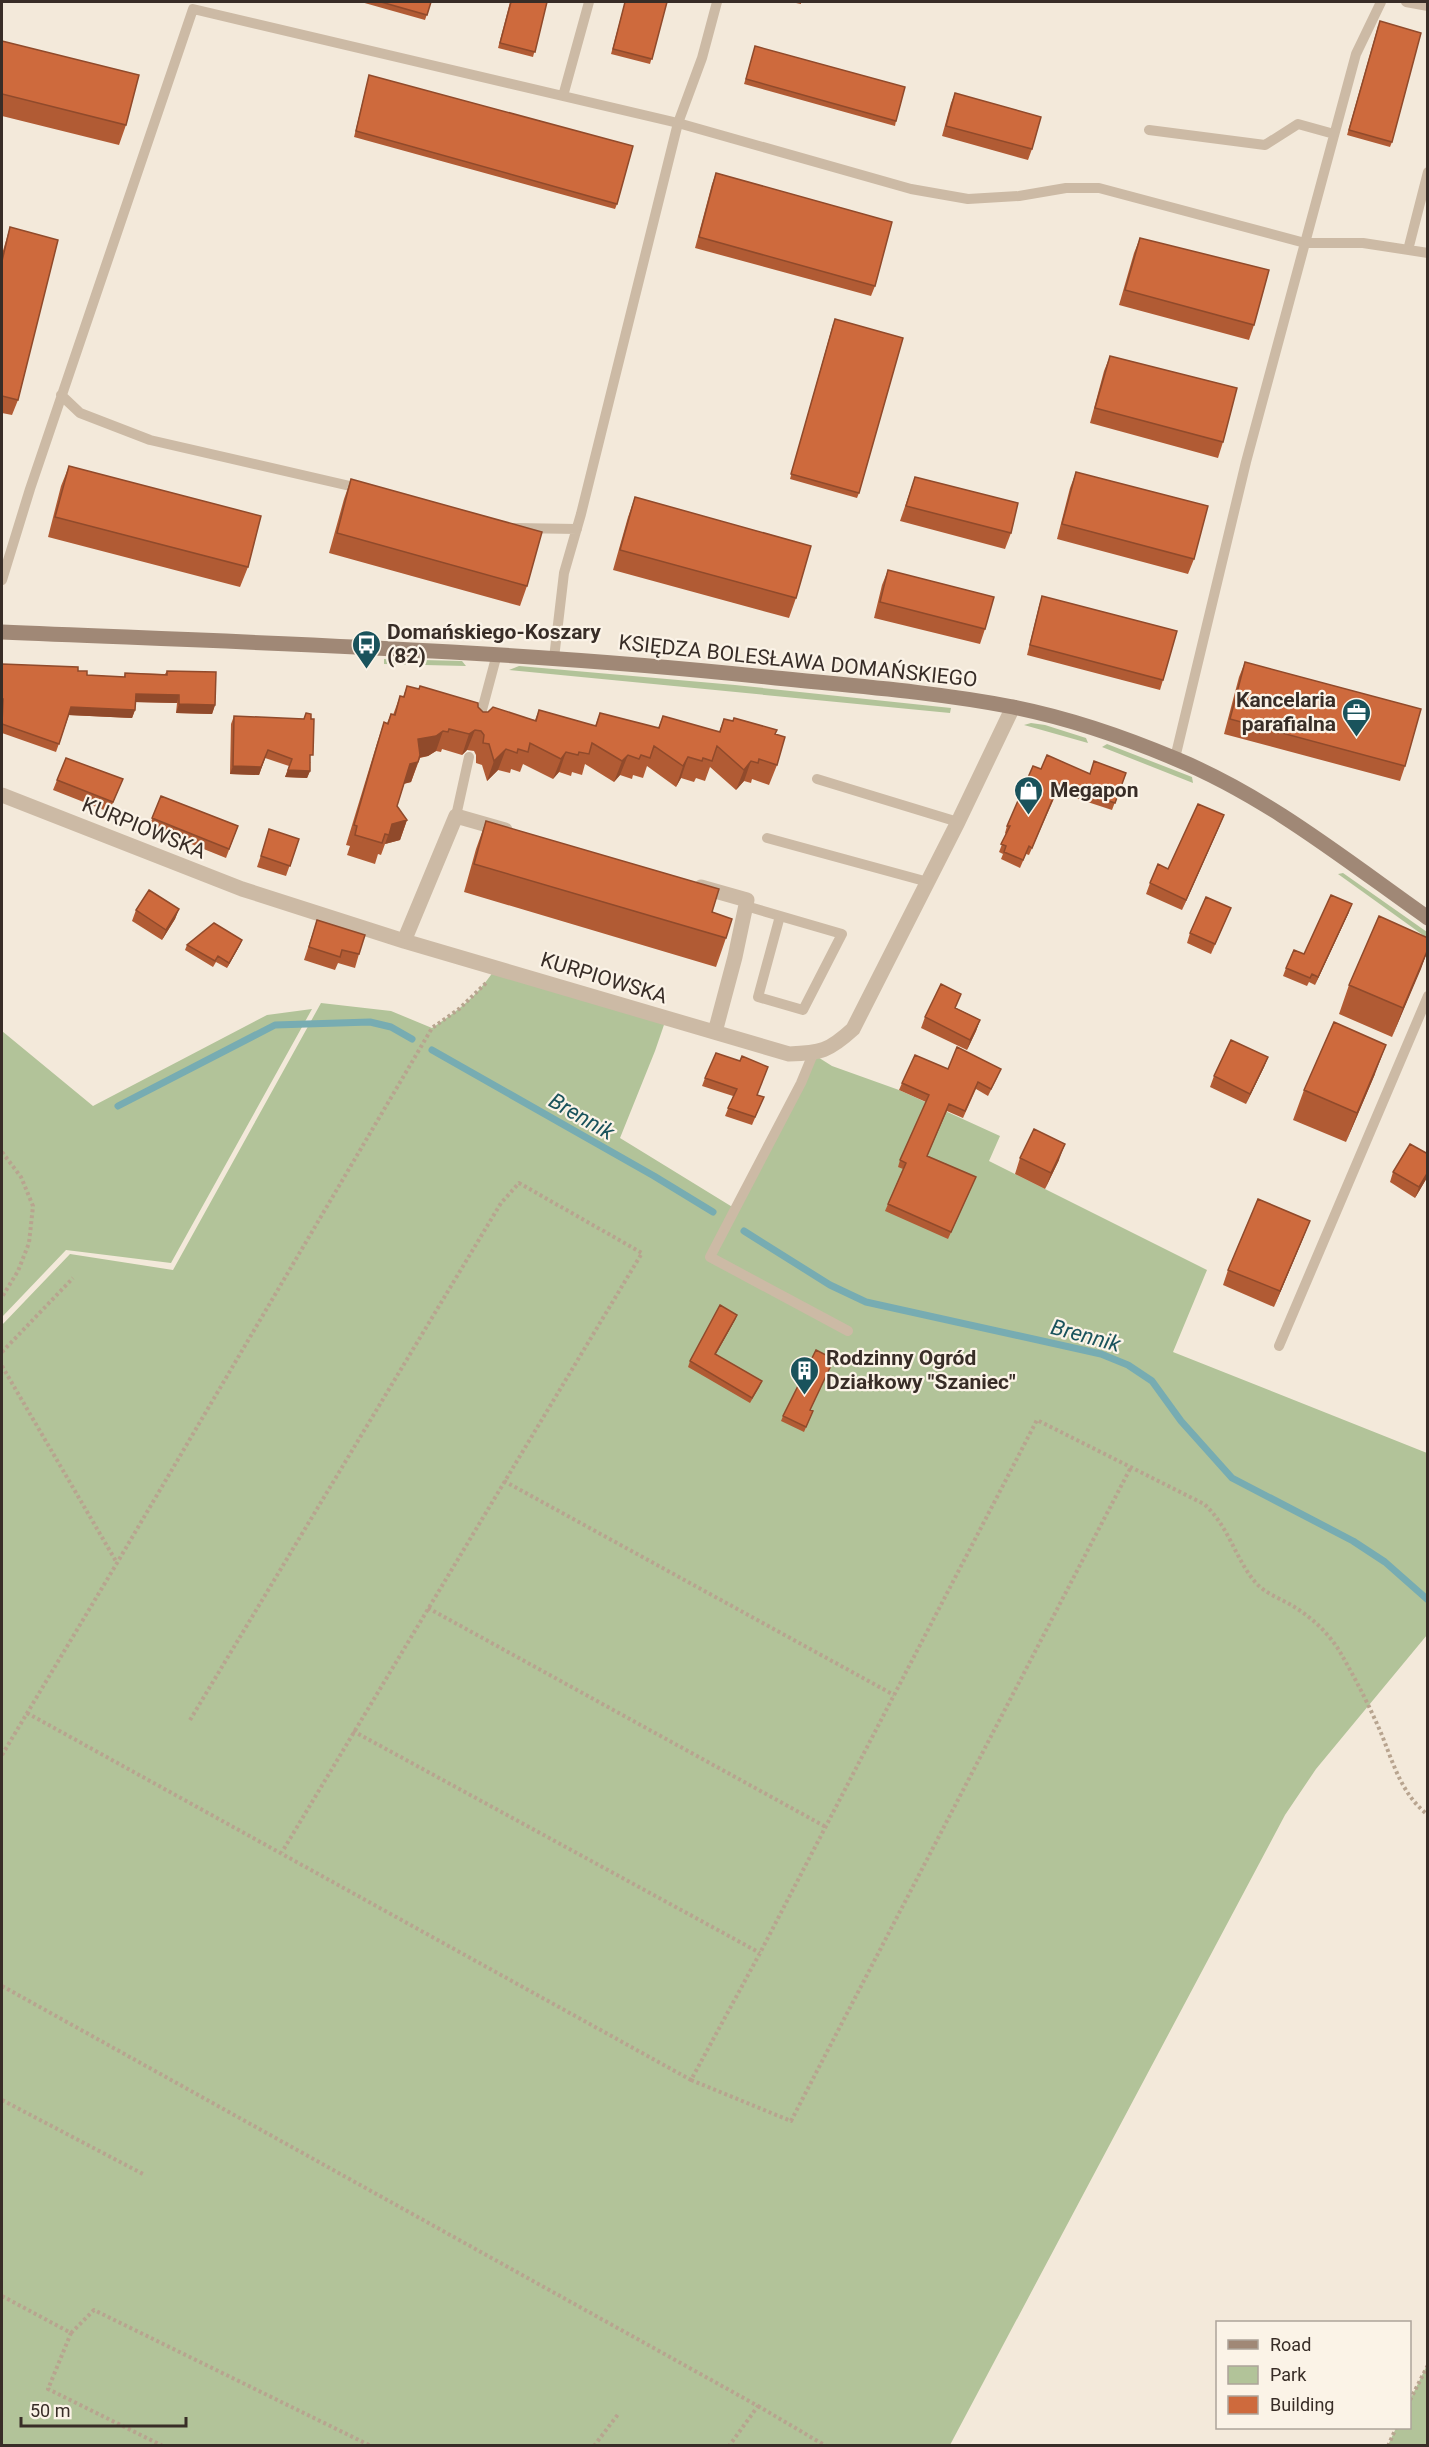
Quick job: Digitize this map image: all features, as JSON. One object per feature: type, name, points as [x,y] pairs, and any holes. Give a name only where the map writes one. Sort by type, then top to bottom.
[{"type":"main road","name":"KSIĘDZA BOLESŁAWA DOMAŃSKIEGO","points":[[2,632],[554,657],[717,671],[1013,707],[1096,730],[1175,758],[1253,797],[1428,918]]},
{"type":"street","name":"KURPIOWSKA","points":[[2,795],[242,889],[404,941],[789,1054],[813,1053],[834,1046],[853,1029],[958,822],[1013,707]]},
{"type":"street","points":[[404,941],[456,816],[523,836]]},
{"type":"street","points":[[691,884],[747,900],[715,1032]]},
{"type":"lane","points":[[563,96],[589,2]]},
{"type":"lane","points":[[554,657],[564,573],[678,123],[702,58],[717,2]]},
{"type":"lane","points":[[1175,758],[1246,462],[1334,134],[1356,54],[1381,2]]},
{"type":"lane","points":[[1407,2],[1428,6]]},
{"type":"lane","points":[[2,580],[191,5],[678,123],[911,189],[968,199],[1099,188],[1305,243],[1364,243],[1428,253]]},
{"type":"lane","points":[[1149,130],[1265,145],[1298,124],[1334,134]]},
{"type":"lane","points":[[1408,250],[1428,172]]},
{"type":"lane","points":[[61,395],[80,413],[150,440],[375,493]]},
{"type":"lane","points":[[500,528],[577,529]]},
{"type":"lane","points":[[478,725],[497,654]]},
{"type":"lane","points":[[456,816],[470,757]]},
{"type":"lane","points":[[817,779],[958,822]]},
{"type":"lane","points":[[767,838],[928,882]]},
{"type":"lane","points":[[746,906],[842,934],[803,1010],[758,997],[780,916]]},
{"type":"lane","points":[[1279,1346],[1428,996]]},
{"type":"lane","points":[[813,1053],[801,1083],[710,1257],[848,1331]]},
{"type":"path","points":[[2,1755],[432,1028],[484,988],[496,968]]},
{"type":"path","points":[[2,1152],[21,1177],[33,1206],[29,1243],[18,1271],[2,1297]]},
{"type":"path","points":[[190,1720],[501,1203],[519,1183],[642,1253],[282,1852]]},
{"type":"path","points":[[2,1352],[73,1278]]},
{"type":"path","points":[[2,1366],[117,1563]]},
{"type":"path","points":[[691,2080],[760,1953],[1037,1420],[1204,1504],[1221,1521],[1235,1550],[1257,1584],[1292,1606],[1325,1631],[1338,1649],[1381,1732],[1400,1780],[1417,1807],[1428,1815]]},
{"type":"path","points":[[27,1713],[691,2080],[791,2121],[1131,1467]]},
{"type":"path","points":[[504,1481],[894,1695]]},
{"type":"path","points":[[428,1608],[826,1827]]},
{"type":"path","points":[[353,1731],[760,1953]]},
{"type":"path","points":[[2,1986],[826,2445]]},
{"type":"path","points":[[2,2100],[143,2174]]},
{"type":"path","points":[[2,2296],[71,2333]]},
{"type":"path","points":[[163,2445],[48,2389],[71,2333],[94,2310],[371,2445]]},
{"type":"path","points":[[1411,2398],[1428,2364]]},
{"type":"path","points":[[729,2445],[758,2406]]},
{"type":"path","points":[[594,2445],[619,2413]]},
{"type":"path","points":[[1388,2445],[1395,2429]]},
{"type":"green space","points":[[384,659],[462,661],[466,666],[384,664]]},
{"type":"green space","points":[[519,666],[735,685],[951,708],[950,713],[509,670]]},
{"type":"green space","points":[[1031,723],[1086,738],[1088,743],[1024,725]]},
{"type":"green space","points":[[1107,744],[1192,777],[1193,783],[1102,747]]},
{"type":"green space","points":[[1343,873],[1427,932],[1427,938],[1338,874]]},
{"type":"green space","points":[[496,967],[666,1019],[620,1138],[734,1208],[813,1054],[832,1066],[899,1090],[1000,1136],[989,1161],[1207,1270],[1173,1352],[1427,1453],[1427,1635],[1316,1769],[1285,1815],[950,2445],[2,2445],[2,1325],[70,1254],[173,1270],[321,1003],[391,1011],[432,1028],[468,1001],[483,986]]},
{"type":"green space","points":[[312,1009],[171,1263],[66,1250],[2,1317],[2,1031],[93,1106],[267,1015]]},
{"type":"green space","points":[[1427,2365],[1427,2445],[1388,2445],[1396,2429],[1411,2429],[1411,2398]]},
{"type":"building","points":[[381,2],[431,2],[427,15]]},
{"type":"building","points":[[511,2],[547,2],[535,52],[500,43]]},
{"type":"building","points":[[625,2],[667,2],[652,59],[613,49]]},
{"type":"building","points":[[1380,21],[1421,33],[1392,142],[1349,130]]},
{"type":"building","points":[[2,41],[139,75],[126,125],[2,94]]},
{"type":"building","points":[[755,46],[905,87],[896,121],[746,79]]},
{"type":"building","points":[[369,75],[633,146],[617,204],[356,131]]},
{"type":"building","points":[[955,93],[1041,117],[1032,149],[946,126]]},
{"type":"building","points":[[716,173],[892,222],[875,286],[699,237]]},
{"type":"building","points":[[10,227],[58,240],[18,400],[2,396],[2,261]]},
{"type":"building","points":[[1140,238],[1269,270],[1254,325],[1125,290]]},
{"type":"building","points":[[835,319],[903,338],[859,493],[791,474]]},
{"type":"building","points":[[1110,356],[1237,388],[1223,442],[1095,408]]},
{"type":"building","points":[[69,466],[261,516],[248,567],[55,517]]},
{"type":"building","points":[[1076,472],[1208,506],[1194,559],[1062,524]]},
{"type":"building","points":[[915,477],[1018,503],[1011,533],[906,506]]},
{"type":"building","points":[[351,479],[542,532],[527,586],[337,533]]},
{"type":"building","points":[[635,497],[811,546],[796,598],[620,550]]},
{"type":"building","points":[[888,570],[994,597],[985,629],[880,602]]},
{"type":"building","points":[[1042,596],[1177,631],[1163,680],[1030,645]]},
{"type":"building","points":[[1245,662],[1421,709],[1405,766],[1230,719]]},
{"type":"building","points":[[2,664],[78,667],[78,671],[87,671],[87,675],[125,677],[125,673],[167,675],[167,671],[216,672],[215,705],[179,704],[179,695],[136,694],[135,710],[71,707],[59,744],[2,724]]},
{"type":"building","points":[[407,686],[419,689],[420,686],[478,703],[478,707],[483,712],[488,712],[493,707],[536,721],[539,710],[596,726],[600,713],[659,728],[663,716],[720,732],[724,719],[733,721],[734,718],[777,730],[775,734],[785,737],[777,765],[759,759],[758,763],[751,761],[744,770],[717,746],[712,761],[688,757],[683,766],[654,746],[650,758],[641,755],[639,759],[628,755],[622,761],[592,743],[589,754],[579,752],[578,755],[566,752],[561,759],[530,743],[528,752],[518,749],[517,753],[506,749],[494,761],[489,744],[483,743],[484,735],[481,731],[475,730],[469,734],[449,729],[448,732],[443,731],[436,736],[418,739],[420,755],[418,762],[410,764],[397,806],[407,820],[392,824],[389,835],[385,834],[382,843],[355,835],[357,826],[354,825],[384,722],[388,724],[391,714],[395,715],[400,696],[404,697]]},
{"type":"building","points":[[306,713],[311,714],[311,719],[314,719],[310,771],[288,770],[292,759],[268,750],[261,767],[233,766],[234,716],[304,719]]},
{"type":"building","points":[[1047,755],[1090,774],[1094,761],[1126,773],[1115,803],[1059,784],[1032,848],[1029,846],[1023,860],[1004,852],[1006,846],[1001,844],[1033,766],[1041,769]]},
{"type":"building","points":[[66,758],[123,779],[113,802],[57,780]]},
{"type":"building","points":[[161,796],[238,826],[229,849],[152,818]]},
{"type":"building","points":[[1198,804],[1224,815],[1186,900],[1150,883],[1158,864],[1168,869]]},
{"type":"building","points":[[486,821],[719,889],[712,912],[732,919],[726,938],[474,864]]},
{"type":"building","points":[[269,829],[299,839],[290,866],[261,856]]},
{"type":"building","points":[[149,890],[179,909],[166,930],[136,910]]},
{"type":"building","points":[[1331,895],[1352,904],[1318,977],[1312,974],[1310,978],[1286,968],[1294,950],[1304,954]]},
{"type":"building","points":[[1206,897],[1231,908],[1215,944],[1190,933]]},
{"type":"building","points":[[1379,916],[1428,938],[1428,949],[1403,1008],[1349,985]]},
{"type":"building","points":[[317,920],[365,935],[359,954],[342,950],[340,957],[309,947]]},
{"type":"building","points":[[214,923],[242,940],[229,963],[218,956],[215,961],[187,945]]},
{"type":"building","points":[[941,984],[961,994],[955,1008],[980,1020],[970,1040],[925,1017]]},
{"type":"building","points":[[1334,1022],[1386,1045],[1357,1113],[1304,1090]]},
{"type":"building","points":[[1231,1040],[1268,1057],[1250,1094],[1214,1076]]},
{"type":"building","points":[[957,1047],[1001,1069],[991,1089],[978,1082],[965,1111],[949,1104],[927,1156],[976,1177],[951,1232],[888,1204],[906,1163],[900,1160],[929,1095],[902,1083],[915,1055],[948,1069]]},
{"type":"building","points":[[716,1053],[740,1061],[742,1056],[768,1067],[757,1095],[764,1097],[755,1117],[728,1108],[737,1089],[705,1078]]},
{"type":"building","points":[[1034,1129],[1065,1144],[1051,1173],[1020,1158]]},
{"type":"building","points":[[1410,1144],[1428,1154],[1428,1172],[1419,1187],[1393,1172]]},
{"type":"building","points":[[1258,1199],[1310,1221],[1280,1291],[1228,1270]]},
{"type":"building","points":[[720,1305],[737,1315],[715,1354],[762,1381],[752,1398],[690,1361]]},
{"type":"building","name":"Rodzinny Ogród Działkowy \"Szaniec\"","points":[[816,1350],[834,1359],[810,1410],[813,1411],[806,1427],[783,1416]]},
{"type":"waterway","name":"Brennik","points":[[118,1106],[275,1025],[370,1022],[391,1027],[412,1039]]},
{"type":"waterway","name":"Brennik","points":[[432,1050],[713,1212]]},
{"type":"waterway","name":"Brennik","points":[[744,1231],[830,1285],[866,1302],[1101,1354],[1128,1365],[1152,1381],[1181,1421],[1232,1478],[1353,1541],[1385,1562],[1428,1600]]},
{"type":"place","name":"Domańskiego-Koszary (82)","points":[[366,670]]},
{"type":"place","name":"Kancelaria parafialna","points":[[1357,738]]},
{"type":"place","name":"Megapon","points":[[1029,816]]},
{"type":"place","name":"Rodzinny Ogród Działkowy \"Szaniec\"","points":[[805,1396]]}]
